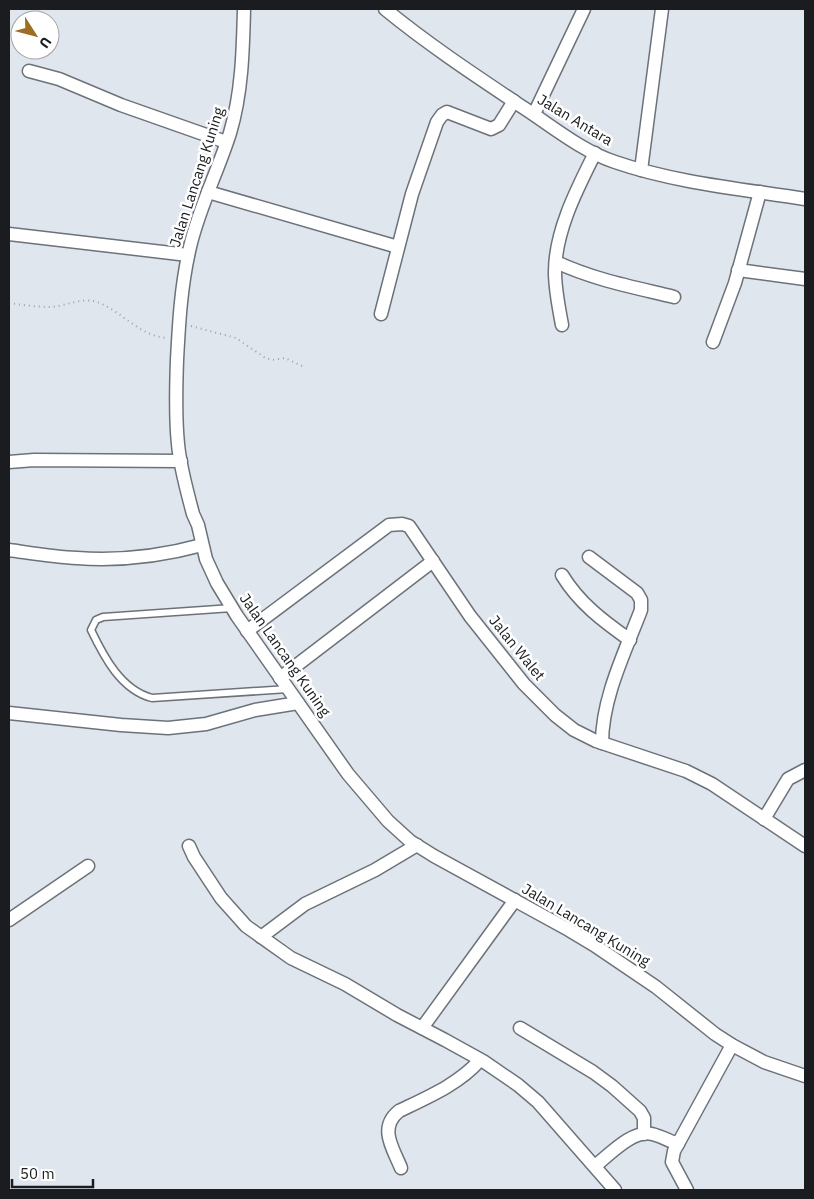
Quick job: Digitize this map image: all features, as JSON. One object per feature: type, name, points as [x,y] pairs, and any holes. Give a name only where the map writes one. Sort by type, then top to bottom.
[{"type":"street","name":"Jalan Lancang Kuning","points":[[244,9],[242,65],[238,99],[226,142],[197,223],[188,255],[181,291],[178,338],[176,403],[178,444],[193,514],[198,525],[202,545],[217,583],[247,631],[348,774],[371,804],[388,821],[417,845],[434,856],[569,930],[615,959],[656,987],[715,1034],[732,1045],[764,1062],[805,1076]]},
{"type":"street","name":"Jalan Antara","points":[[385,9],[419,37],[582,147],[614,162],[641,170],[726,187],[805,198]]},
{"type":"street","points":[[534,114],[584,9]]},
{"type":"street","points":[[641,170],[662,9]]},
{"type":"street","points":[[30,71],[59,79],[121,105],[226,142]]},
{"type":"street","points":[[380,314],[412,194],[437,122],[447,112],[486,129],[491,129],[500,125],[514,101]]},
{"type":"street","points":[[562,325],[556,288],[556,262],[561,234],[595,153]]},
{"type":"street","points":[[208,192],[398,247]]},
{"type":"street","points":[[714,342],[735,283],[760,192]]},
{"type":"street","points":[[9,234],[188,255]]},
{"type":"street","points":[[556,262],[579,273],[604,281],[674,297]]},
{"type":"street","points":[[738,270],[805,279]]},
{"type":"street","points":[[9,462],[34,460],[181,461]]},
{"type":"street","name":"Jalan Walet","points":[[247,631],[390,525],[402,524],[409,526],[470,616],[524,684],[555,715],[574,730],[602,743],[686,771],[712,784],[805,846]]},
{"type":"street","points":[[9,550],[77,558],[111,559],[176,552],[202,545]]},
{"type":"street","points":[[589,557],[637,593],[641,600],[641,610],[606,710],[602,743]]},
{"type":"street","points":[[280,678],[433,561]]},
{"type":"street","points":[[562,575],[572,591],[584,604],[630,640]]},
{"type":"street","points":[[9,713],[168,728],[206,724],[255,710],[298,703]]},
{"type":"street","points":[[764,819],[788,779],[805,770]]},
{"type":"street","points":[[261,937],[305,904],[375,870],[417,845]]},
{"type":"street","points":[[189,846],[221,898],[246,926],[292,958],[345,984],[384,1008],[480,1060],[529,1093],[615,1190]]},
{"type":"street","points":[[9,920],[88,866]]},
{"type":"street","points":[[422,1028],[515,900]]},
{"type":"street","points":[[520,1028],[593,1072],[612,1086],[640,1111],[644,1118],[644,1134]]},
{"type":"street","points":[[686,1190],[672,1162],[674,1152],[732,1045]]},
{"type":"street","points":[[401,1168],[388,1132],[388,1124],[392,1117],[399,1111],[469,1073],[480,1060]]},
{"type":"street","points":[[595,1166],[627,1140],[644,1134],[650,1134],[678,1144]]},
{"type":"lane","points":[[232,608],[103,618],[96,620],[91,630],[105,658],[130,688],[146,697],[288,689]]},
{"type":"path","points":[[9,303],[49,307],[95,301],[117,312],[150,335],[160,338],[178,338]]},
{"type":"path","points":[[179,323],[220,332],[236,338],[264,357],[272,360],[285,358],[304,368]]}]
